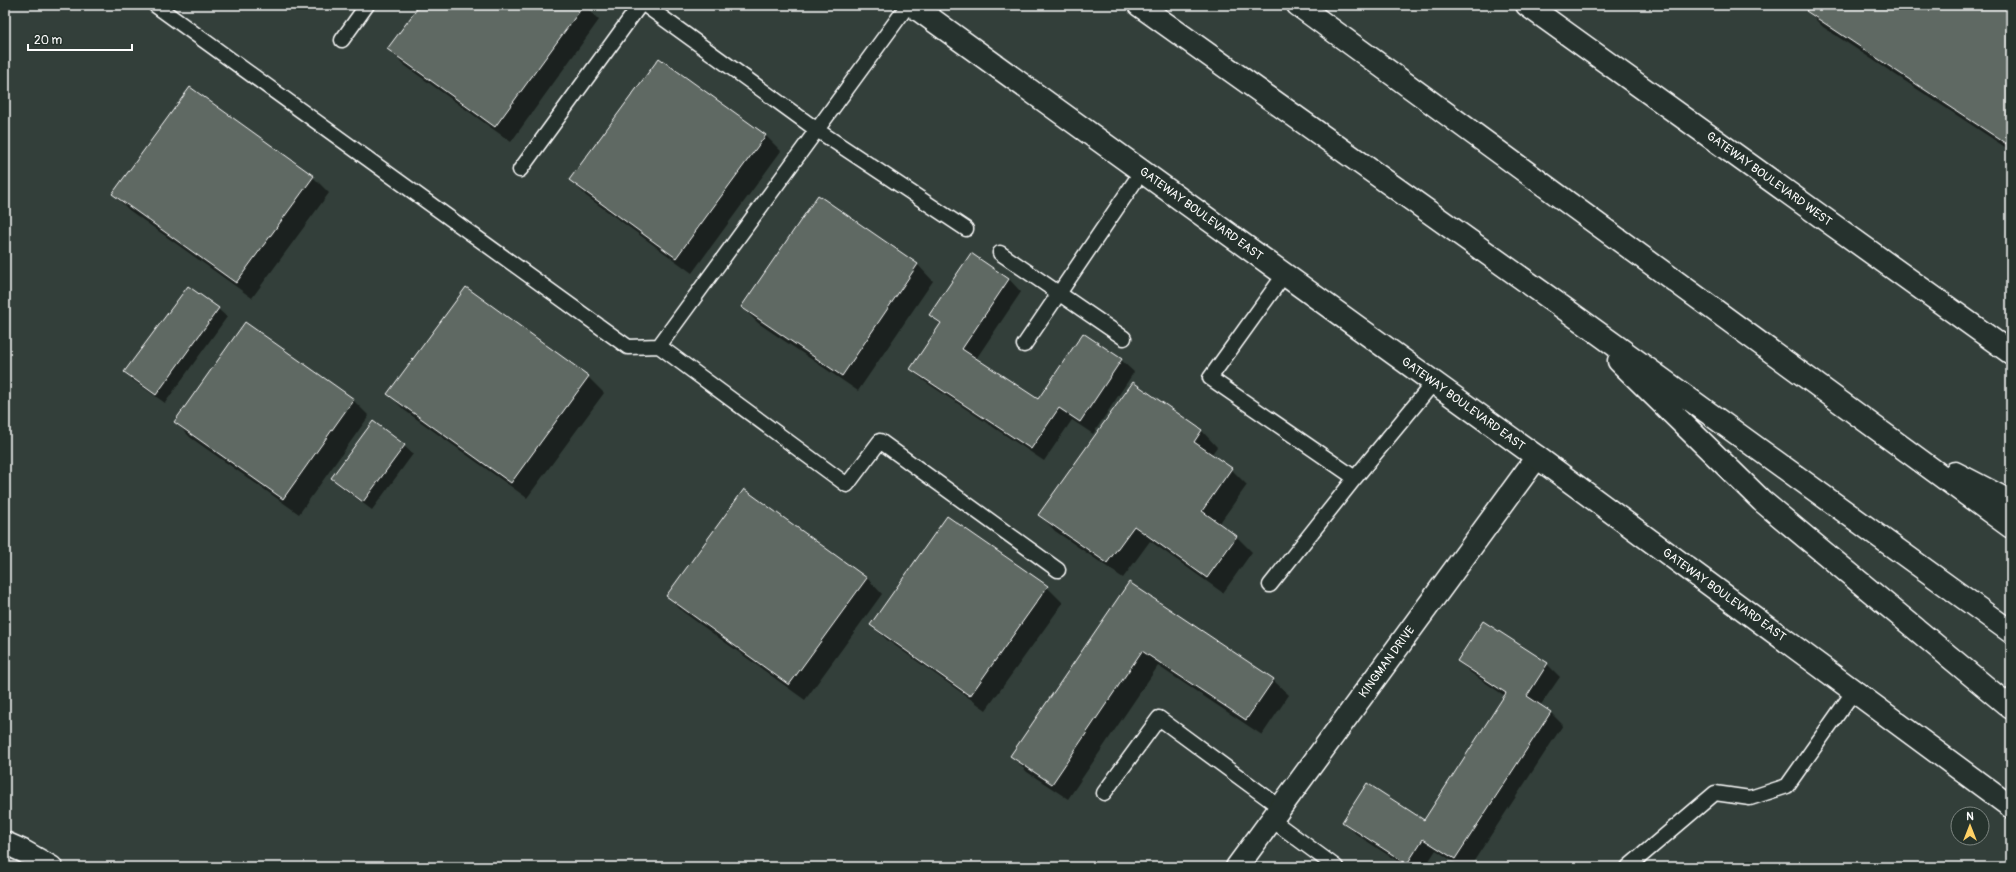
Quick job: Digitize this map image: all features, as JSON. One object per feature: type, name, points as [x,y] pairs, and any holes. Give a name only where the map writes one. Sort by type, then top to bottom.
[{"type":"main road","name":"GATEWAY BOULEVARD EAST","points":[[912,5],[1434,382],[2011,807]]},
{"type":"main road","points":[[1139,5],[1565,309],[2011,632]]},
{"type":"main road","points":[[1298,5],[2011,527]]},
{"type":"main road","name":"GATEWAY BOULEVARD WEST","points":[[1527,5],[2011,353]]},
{"type":"main road","points":[[1565,309],[1762,501],[2011,708]]},
{"type":"main road","points":[[1892,441],[2011,502]]},
{"type":"main road","name":"KINGMAN DRIVE","points":[[1237,867],[1537,458]]},
{"type":"main road","points":[[5,844],[24,851],[51,867]]},
{"type":"lane","points":[[155,5],[628,347],[659,346],[847,484],[880,441],[1058,570]]},
{"type":"lane","points":[[342,40],[367,5]]},
{"type":"lane","points":[[520,170],[640,5]]},
{"type":"lane","points":[[645,5],[817,130],[966,229]]},
{"type":"lane","points":[[659,346],[908,5]]},
{"type":"lane","points":[[1024,345],[1142,171]]},
{"type":"lane","points":[[1000,253],[1124,338]]},
{"type":"lane","points":[[1284,275],[1210,378],[1355,478]]},
{"type":"lane","points":[[1270,585],[1434,382]]},
{"type":"lane","points":[[1628,867],[1715,793],[1750,798],[1788,786],[1854,691]]},
{"type":"lane","points":[[1104,793],[1159,718],[1276,814],[1336,867]]},
{"type":"building","points":[[420,5],[584,5],[495,127],[387,49]]},
{"type":"building","points":[[1810,5],[2011,5],[2011,147],[1806,11]]},
{"type":"building","points":[[659,58],[766,135],[676,258],[569,180]]},
{"type":"building","points":[[190,87],[314,176],[236,283],[112,194]]},
{"type":"building","points":[[818,195],[918,264],[842,376],[741,307]]},
{"type":"building","points":[[971,253],[1009,279],[962,349],[1038,399],[1083,333],[1122,359],[1080,422],[1059,408],[1031,449],[910,369],[941,323],[929,315]]},
{"type":"building","points":[[188,286],[219,308],[156,395],[124,372]]},
{"type":"building","points":[[466,287],[589,376],[511,483],[387,394]]},
{"type":"building","points":[[245,322],[354,399],[283,499],[174,422]]},
{"type":"building","points":[[1133,382],[1202,430],[1194,442],[1232,468],[1202,511],[1237,536],[1207,578],[1134,526],[1107,563],[1038,515]]},
{"type":"building","points":[[373,421],[405,445],[363,502],[331,478]]},
{"type":"building","points":[[744,489],[867,578],[789,685],[666,596]]},
{"type":"building","points":[[947,516],[1048,586],[970,696],[870,625]]},
{"type":"building","points":[[1129,582],[1274,679],[1246,720],[1142,651],[1052,784],[1010,756]]},
{"type":"building","points":[[1483,621],[1548,663],[1527,696],[1551,712],[1455,859],[1423,839],[1407,864],[1342,822],[1367,783],[1424,820],[1506,693],[1457,661]]}]
